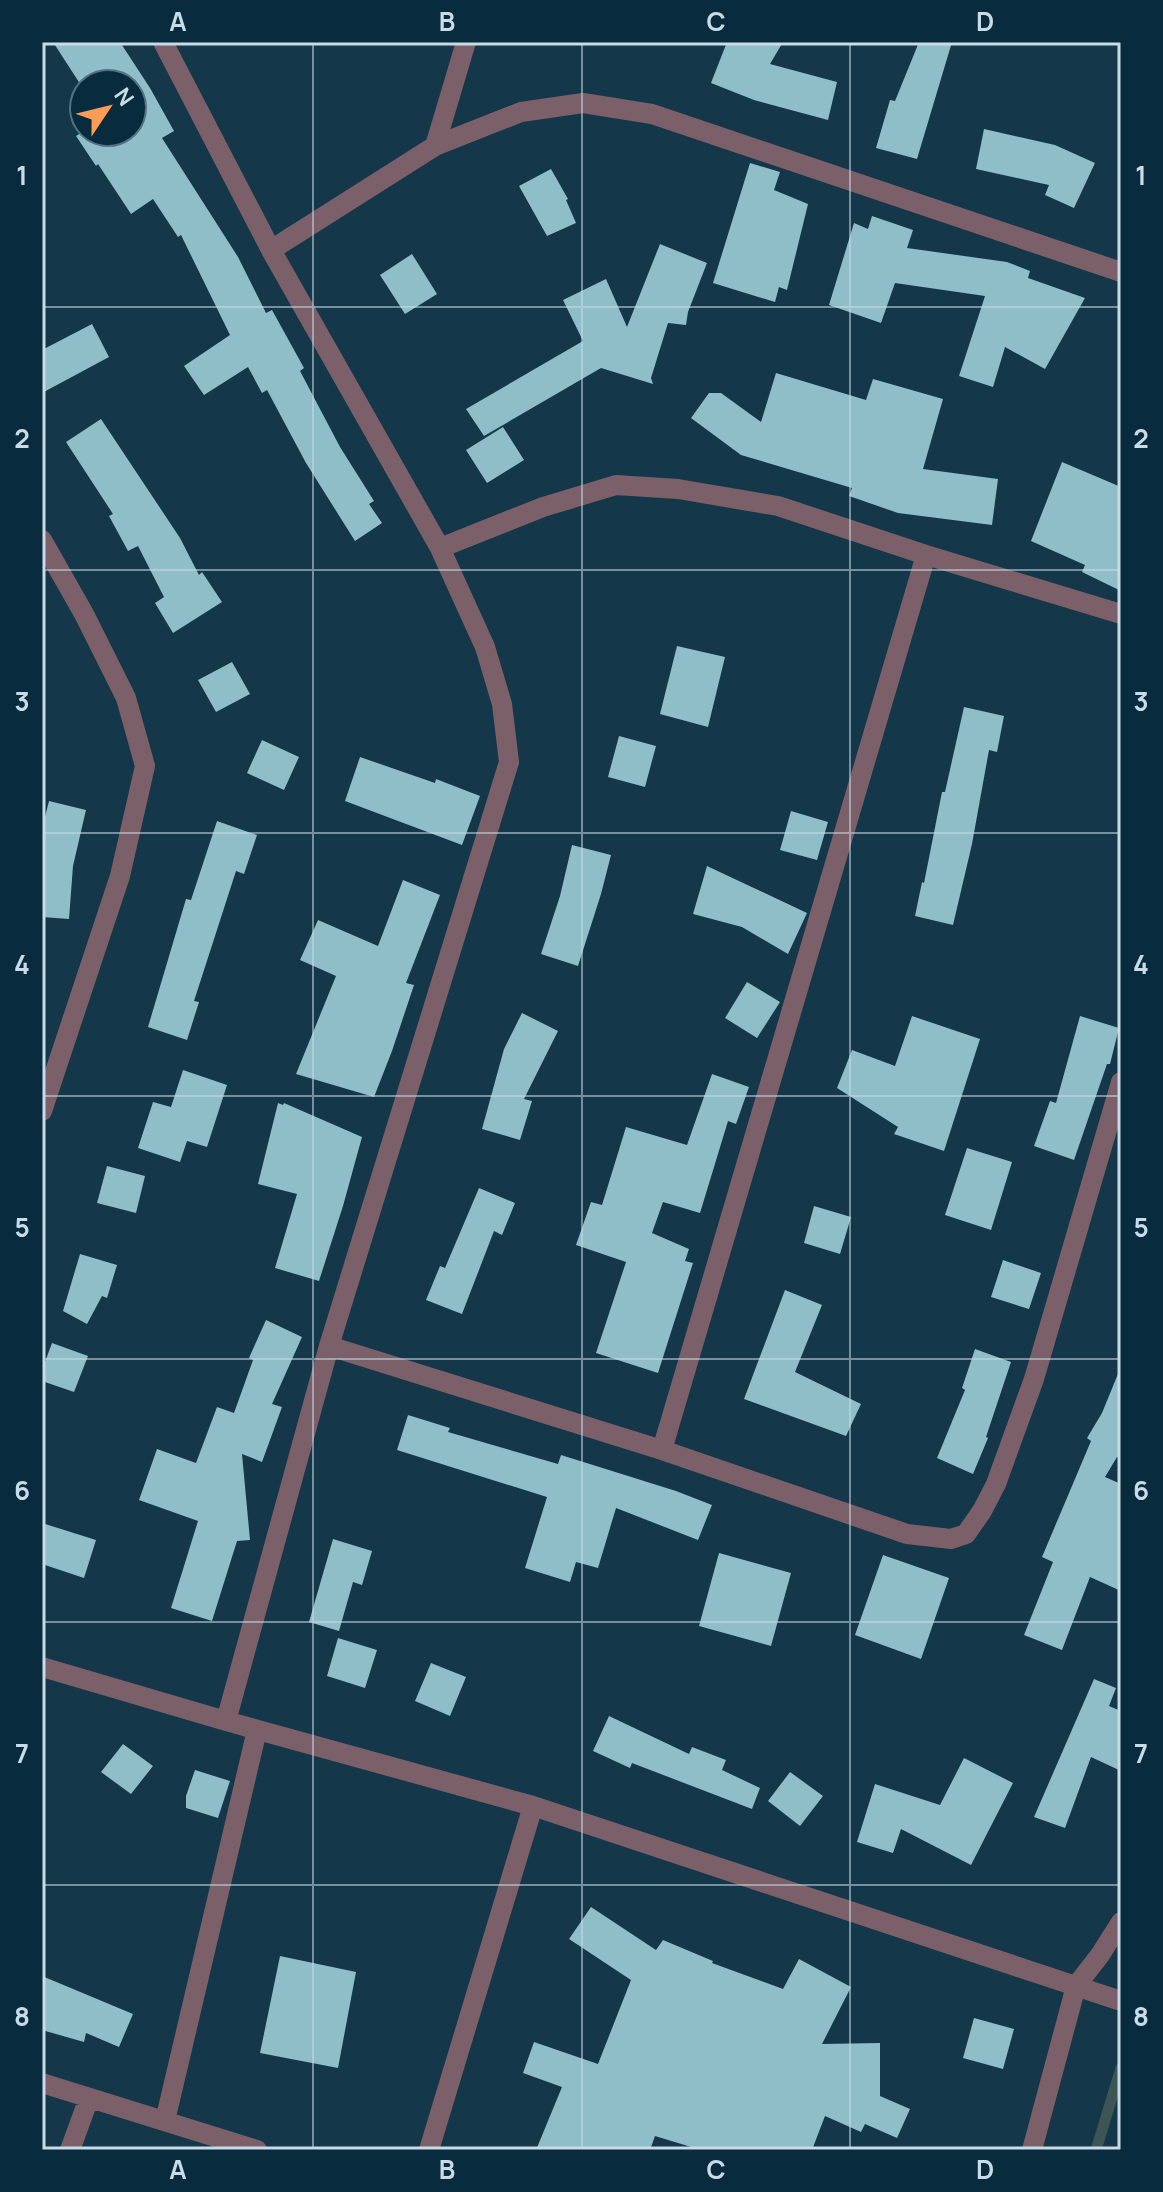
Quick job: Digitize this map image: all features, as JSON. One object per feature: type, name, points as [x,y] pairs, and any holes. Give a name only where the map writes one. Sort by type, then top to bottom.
[{"type":"street","points":[[163,42],[271,250],[440,548],[485,647],[502,704],[509,762],[329,1346],[226,1721]]},
{"type":"street","points":[[435,146],[466,42]]},
{"type":"street","points":[[271,250],[435,146],[521,112],[583,103],[652,114],[1121,272]]},
{"type":"street","points":[[440,548],[543,507],[616,485],[678,489],[778,506],[1121,614]]},
{"type":"street","points":[[42,540],[126,698],[145,766],[120,876],[42,1111]]},
{"type":"street","points":[[662,1450],[926,555]]},
{"type":"street","points":[[329,1346],[662,1450],[907,1534],[951,1539],[966,1534],[996,1484],[1034,1379],[1121,1082]]},
{"type":"street","points":[[42,1667],[533,1806],[1121,2001]]},
{"type":"street","points":[[165,2121],[257,1730]]},
{"type":"street","points":[[429,2150],[533,1806]]},
{"type":"street","points":[[1032,2150],[1076,1986],[1121,1922]]},
{"type":"street","points":[[42,2083],[257,2150]]},
{"type":"street","points":[[70,2150],[89,2098]]},
{"type":"building","points":[[53,42],[120,42],[137,68],[70,68]]},
{"type":"building","points":[[727,42],[783,42],[770,64],[837,82],[828,120],[754,100],[711,83]]},
{"type":"building","points":[[919,42],[952,42],[917,159],[876,148],[890,100],[895,101]]},
{"type":"building","points":[[148,85],[174,131],[162,138],[238,257],[266,313],[272,310],[304,368],[300,371],[340,447],[374,501],[369,504],[382,523],[355,541],[306,463],[267,390],[262,393],[248,367],[204,395],[184,366],[230,335],[181,235],[178,237],[153,199],[131,214],[98,164],[96,166],[84,148],[148,148]]},
{"type":"building","points":[[984,129],[1055,145],[1095,163],[1074,208],[1045,195],[1049,185],[976,169]]},
{"type":"building","points":[[750,163],[780,172],[774,190],[808,204],[787,290],[779,287],[775,302],[713,283]]},
{"type":"building","points":[[551,169],[568,199],[576,223],[547,236],[519,186]]},
{"type":"building","points":[[872,216],[913,230],[907,248],[1007,262],[1030,271],[1028,278],[1085,298],[1045,369],[1005,347],[993,387],[959,376],[985,296],[895,283],[881,323],[829,305],[854,223],[868,229]]},
{"type":"building","points":[[660,244],[707,263],[686,325],[668,323],[651,378],[653,384],[601,368],[484,436],[466,409],[583,341],[563,300],[606,279],[627,327]]},
{"type":"building","points":[[412,254],[437,294],[405,314],[380,275]]},
{"type":"building","points":[[92,324],[109,357],[42,393],[42,350]]},
{"type":"building","points":[[776,373],[866,400],[873,379],[943,399],[923,469],[998,479],[992,525],[898,513],[849,496],[852,488],[741,455],[691,418],[709,393],[721,393],[761,422]]},
{"type":"building","points":[[101,419],[180,538],[199,575],[202,572],[222,602],[173,633],[155,603],[164,597],[138,546],[128,551],[109,516],[113,514],[66,442]]},
{"type":"building","points":[[503,427],[524,460],[487,483],[466,450]]},
{"type":"building","points":[[1062,462],[1121,487],[1121,591],[1082,572],[1085,565],[1031,541]]},
{"type":"building","points":[[677,646],[725,657],[708,727],[660,714]]},
{"type":"building","points":[[232,662],[250,694],[216,712],[198,680]]},
{"type":"building","points":[[964,707],[1004,716],[997,752],[989,750],[953,925],[915,916]]},
{"type":"building","points":[[619,736],[656,746],[645,787],[608,777]]},
{"type":"building","points":[[262,740],[299,757],[284,790],[247,773]]},
{"type":"building","points":[[360,757],[435,783],[436,779],[480,796],[462,845],[345,801]]},
{"type":"building","points":[[49,801],[86,810],[73,866],[69,919],[42,917],[42,829]]},
{"type":"building","points":[[791,811],[828,822],[817,860],[780,850]]},
{"type":"building","points":[[217,821],[257,835],[244,874],[236,871],[194,1001],[199,1002],[187,1040],[148,1027],[186,899],[191,900]]},
{"type":"building","points":[[572,845],[611,855],[578,966],[541,954],[560,896]]},
{"type":"building","points":[[707,866],[807,913],[788,954],[742,927],[693,914]]},
{"type":"building","points":[[403,880],[440,895],[406,983],[414,985],[374,1097],[296,1074],[336,976],[300,960],[318,920],[378,946]]},
{"type":"building","points":[[747,982],[780,1002],[757,1038],[725,1018]]},
{"type":"building","points":[[522,1013],[558,1031],[524,1099],[532,1101],[520,1140],[482,1129],[504,1049]]},
{"type":"building","points":[[912,1016],[980,1039],[944,1151],[894,1134],[898,1127],[837,1088],[852,1050],[895,1066]]},
{"type":"building","points":[[1080,1016],[1119,1028],[1110,1064],[1107,1064],[1074,1160],[1034,1146],[1050,1101],[1056,1103]]},
{"type":"building","points":[[183,1070],[227,1085],[207,1147],[187,1141],[180,1162],[138,1148],[153,1102],[171,1107]]},
{"type":"building","points":[[712,1074],[749,1087],[736,1124],[728,1121],[700,1213],[663,1202],[652,1233],[689,1249],[685,1261],[693,1263],[658,1373],[596,1353],[626,1262],[576,1245],[591,1202],[602,1205],[626,1127],[687,1145]]},
{"type":"building","points":[[278,1103],[362,1137],[319,1281],[275,1268],[297,1194],[258,1184]]},
{"type":"building","points":[[967,1148],[1012,1162],[991,1230],[945,1215]]},
{"type":"building","points":[[107,1166],[145,1176],[136,1213],[97,1203]]},
{"type":"building","points":[[479,1188],[515,1203],[502,1235],[494,1231],[462,1314],[426,1300],[440,1266],[445,1268]]},
{"type":"building","points":[[814,1206],[851,1217],[840,1254],[804,1243]]},
{"type":"building","points":[[80,1254],[117,1265],[107,1298],[102,1296],[87,1324],[63,1311]]},
{"type":"building","points":[[1003,1260],[1041,1273],[1029,1309],[991,1297]]},
{"type":"building","points":[[785,1290],[822,1305],[795,1372],[861,1404],[846,1436],[744,1399]]},
{"type":"building","points":[[266,1320],[302,1337],[272,1404],[282,1407],[262,1462],[242,1454],[250,1540],[237,1541],[212,1621],[171,1608],[198,1521],[139,1500],[157,1449],[196,1463],[217,1407],[234,1413],[253,1360],[249,1358]]},
{"type":"building","points":[[52,1343],[88,1356],[74,1392],[42,1381],[42,1370]]},
{"type":"building","points":[[975,1349],[1011,1362],[988,1438],[973,1474],[937,1458],[965,1390],[962,1388]]},
{"type":"building","points":[[1120,1369],[1121,1459],[1117,1457],[1105,1477],[1121,1484],[1121,1591],[1090,1577],[1062,1650],[1024,1635],[1053,1562],[1042,1557],[1091,1441],[1087,1438],[1102,1413]]},
{"type":"building","points":[[408,1415],[450,1428],[448,1432],[558,1464],[561,1455],[712,1505],[698,1540],[616,1508],[598,1568],[576,1562],[570,1582],[525,1568],[547,1497],[397,1450]]},
{"type":"building","points":[[42,1523],[96,1540],[84,1578],[42,1564]]},
{"type":"building","points":[[333,1539],[372,1551],[362,1585],[353,1582],[339,1631],[309,1622]]},
{"type":"building","points":[[719,1553],[791,1573],[771,1646],[699,1626]]},
{"type":"building","points":[[883,1555],[949,1578],[921,1659],[855,1635]]},
{"type":"building","points":[[338,1638],[377,1650],[365,1688],[327,1676]]},
{"type":"building","points":[[431,1663],[466,1677],[450,1716],[415,1701]]},
{"type":"building","points":[[1094,1679],[1116,1688],[1109,1706],[1121,1711],[1121,1771],[1091,1757],[1065,1828],[1034,1817]]},
{"type":"building","points":[[609,1716],[689,1754],[692,1747],[726,1760],[722,1770],[760,1788],[752,1809],[632,1763],[630,1768],[593,1751]]},
{"type":"building","points":[[123,1744],[153,1766],[131,1794],[101,1772]]},
{"type":"building","points":[[964,1758],[1013,1783],[971,1865],[901,1829],[893,1853],[857,1842],[875,1784],[940,1805]]},
{"type":"building","points":[[195,1770],[230,1781],[218,1818],[186,1808],[186,1796]]},
{"type":"building","points":[[790,1772],[823,1796],[800,1826],[768,1801]]},
{"type":"building","points":[[591,1907],[656,1950],[663,1940],[712,1963],[783,1989],[799,1959],[851,1987],[822,2044],[880,2043],[880,2096],[910,2109],[897,2138],[865,2124],[861,2132],[825,2116],[812,2150],[701,2150],[655,2136],[650,2150],[536,2150],[562,2087],[523,2073],[534,2042],[598,2064],[631,1980],[569,1939]]},
{"type":"building","points":[[280,1956],[356,1972],[338,2068],[260,2053]]},
{"type":"building","points":[[42,1976],[133,2014],[119,2047],[86,2033],[84,2042],[42,2030]]},
{"type":"building","points":[[974,2018],[1014,2029],[1003,2069],[963,2058]]},
{"type":"waterway","points":[[1096,2150],[1121,2068]]}]
